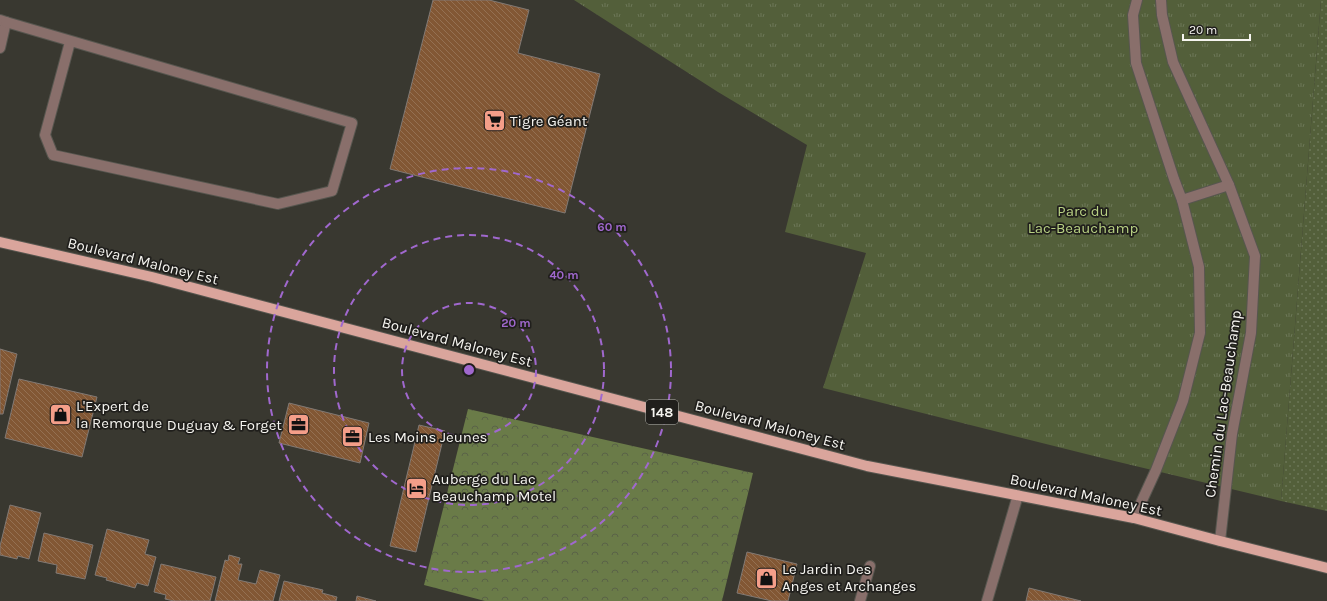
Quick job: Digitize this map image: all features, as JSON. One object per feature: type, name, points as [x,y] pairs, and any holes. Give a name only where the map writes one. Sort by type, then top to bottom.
[{"type":"main road","name":"Boulevard Maloney Est","points":[[0,242],[152,277],[867,466],[1134,518],[1327,568]]},
{"type":"lane","points":[[1134,518],[1156,470],[1183,401],[1200,334],[1200,267],[1182,200],[1136,63],[1133,16],[1137,0]]},
{"type":"lane","name":"Chemin du Lac-Beauchamp","points":[[1160,0],[1173,62],[1229,185],[1255,256],[1251,333],[1232,434],[1220,541]]},
{"type":"lane","points":[[0,48],[3,21],[70,42],[352,123],[332,191],[278,204],[53,155],[45,135],[70,42]]},
{"type":"lane","points":[[1182,200],[1229,185]]},
{"type":"lane","points":[[987,601],[1018,495]]},
{"type":"lane","points":[[860,601],[870,566]]},
{"type":"green space","name":"Parc du Lac-Beauchamp","points":[[574,0],[1321,0],[1281,501],[823,388],[866,253],[785,232],[807,145],[718,92]]},
{"type":"green space","points":[[1321,0],[1327,0],[1327,511],[1281,501]]},
{"type":"green space","points":[[468,409],[753,473],[722,601],[485,601],[424,585]]},
{"type":"building","name":"Tigre Géant","points":[[433,0],[489,0],[529,10],[518,53],[600,74],[565,213],[390,169]]},
{"type":"building","points":[[0,349],[17,354],[3,414],[0,414]]},
{"type":"building","points":[[19,379],[97,397],[82,457],[5,438]]},
{"type":"building","points":[[289,403],[369,423],[360,463],[279,443]]},
{"type":"building","name":"Auberge du Lac Beauchamp Motel","points":[[419,425],[445,431],[416,552],[390,546]]},
{"type":"building","points":[[10,505],[41,513],[29,559],[18,556],[17,559],[0,555],[0,546]]},
{"type":"building","points":[[107,529],[149,540],[145,554],[156,557],[148,586],[137,583],[135,588],[106,580],[107,578],[95,575]]},
{"type":"building","points":[[44,533],[93,545],[85,579],[56,573],[57,565],[38,561]]},
{"type":"building","name":"Le Jardin Des Anges et Archanges","points":[[747,552],[797,564],[788,601],[772,601],[737,593]]},
{"type":"building","points":[[229,555],[240,558],[238,564],[242,564],[238,580],[256,584],[260,570],[280,575],[273,601],[215,601],[225,560],[228,561]]},
{"type":"building","points":[[161,564],[216,577],[210,601],[174,601],[165,599],[166,595],[154,592]]},
{"type":"building","points":[[284,581],[323,590],[322,593],[337,597],[336,601],[279,601]]},
{"type":"building","points":[[1029,588],[1081,601],[1026,601]]},
{"type":"building","points":[[357,596],[376,601],[356,601]]},
{"type":"place","name":"Tigre Géant","points":[[495,121]]},
{"type":"place","name":"L'Expert de la Remorque","points":[[61,415]]},
{"type":"place","name":"Duguay & Forget","points":[[298,425]]},
{"type":"place","name":"Les Moins Jeunes","points":[[352,437]]},
{"type":"place","name":"Auberge du Lac Beauchamp Motel","points":[[417,488]]},
{"type":"place","name":"Le Jardin Des Anges et Archanges","points":[[767,578]]}]
